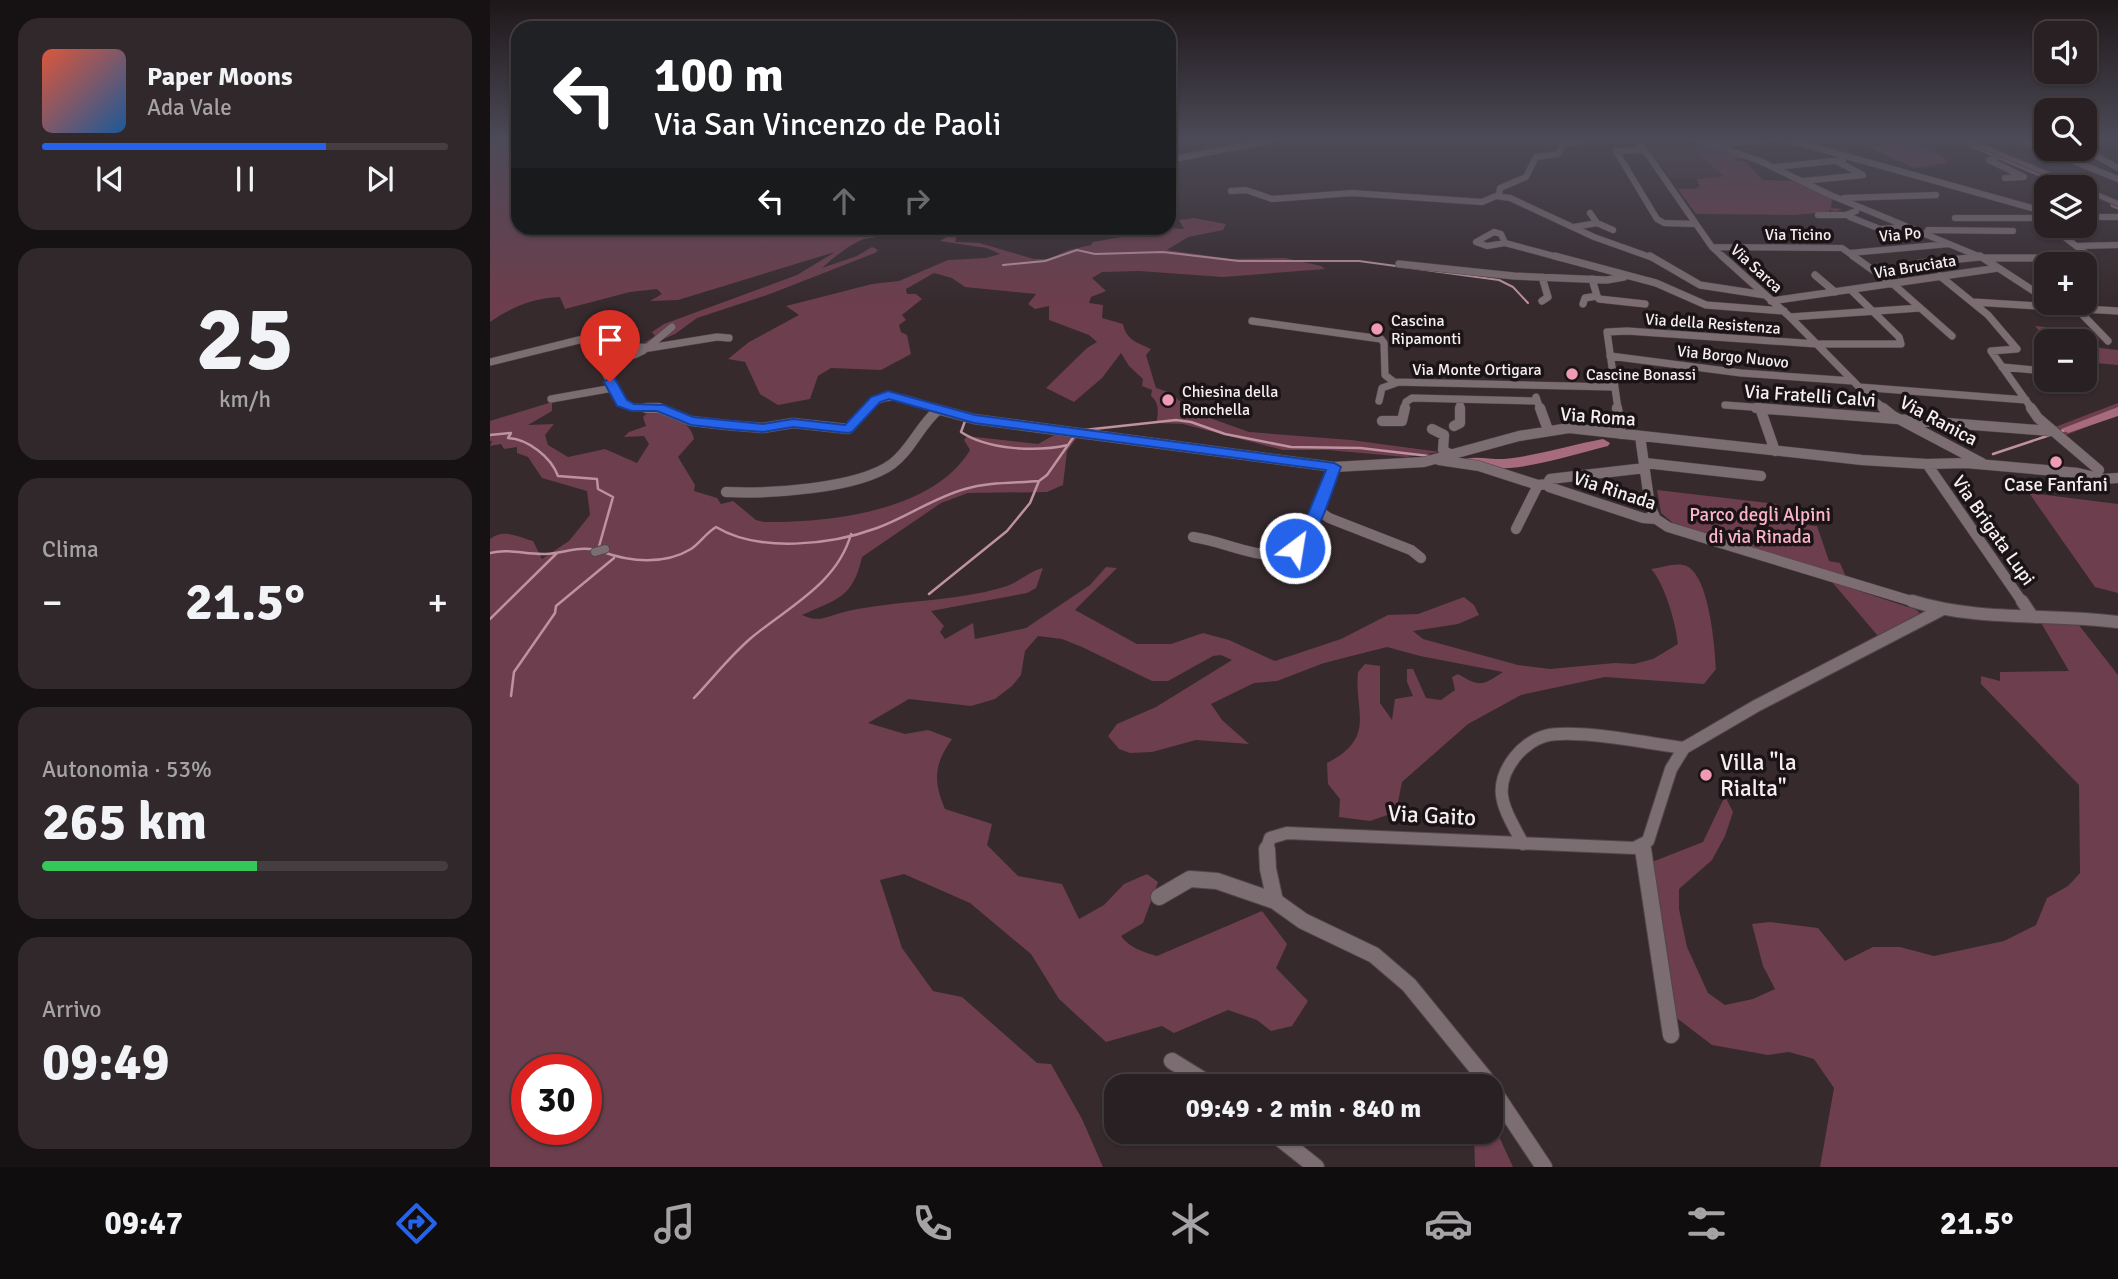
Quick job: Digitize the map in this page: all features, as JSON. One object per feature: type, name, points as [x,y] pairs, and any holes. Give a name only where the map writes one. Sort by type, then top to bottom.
[{"type":"street","points":[[1255,193],[1272,199],[1339,193]]},
{"type":"street","points":[[1352,193],[1482,202],[1499,196],[1648,255],[1700,285],[1768,298]]},
{"type":"street","points":[[1642,193],[1657,219],[1664,223],[1696,224]]},
{"type":"street","name":"Via Sarca","points":[[1675,193],[1712,247],[1817,344]]},
{"type":"street","points":[[1828,193],[1983,258],[2034,291]]},
{"type":"street","points":[[1977,193],[2034,209]]},
{"type":"street","points":[[1837,198],[1936,195]]},
{"type":"street","points":[[2097,195],[2118,204]]},
{"type":"street","points":[[2028,208],[2034,213]]},
{"type":"street","points":[[1818,215],[1846,215],[1864,209]]},
{"type":"street","points":[[1590,214],[1597,223],[1614,230]]},
{"type":"street","points":[[1850,217],[1881,229],[1907,226]]},
{"type":"street","points":[[2097,217],[2118,217]]},
{"type":"street","points":[[1955,218],[2034,220]]},
{"type":"street","points":[[1574,227],[1597,223]]},
{"type":"street","points":[[1918,230],[2013,231]]},
{"type":"street","points":[[2066,238],[2076,246],[2118,245]]},
{"type":"street","points":[[1505,243],[1656,284],[1706,305],[1783,311]]},
{"type":"street","name":"Via Po","points":[[1850,253],[1953,244]]},
{"type":"street","name":"Via Bruciata","points":[[1920,263],[1983,258],[2092,258],[2076,246]]},
{"type":"street","name":"Via Ticino","points":[[1712,247],[1842,248],[1850,253]]},
{"type":"street","points":[[1850,253],[1892,283],[1952,336]]},
{"type":"street","points":[[1399,264],[1468,273],[1542,277],[1618,279],[1627,276]]},
{"type":"street","name":"Via Bruciata","points":[[1768,298],[1835,292],[1998,268]]},
{"type":"street","points":[[1815,275],[1835,292]]},
{"type":"street","points":[[1941,276],[1973,302],[2017,349],[2017,352],[1992,350],[2025,400],[2050,430],[2106,480],[2116,476]]},
{"type":"street","points":[[1542,277],[1548,298],[1542,301]]},
{"type":"street","points":[[1592,279],[1599,299],[1645,304]]},
{"type":"street","points":[[1851,289],[1874,311]]},
{"type":"street","points":[[1583,304],[1585,298],[1597,296]]},
{"type":"street","points":[[1973,302],[2034,304]]},
{"type":"street","points":[[1790,317],[1920,307]]},
{"type":"street","points":[[2097,310],[2118,311]]},
{"type":"street","name":"Via della Resistenza","points":[[1610,356],[1607,332],[1612,330],[1817,344],[1901,344],[1899,337],[1874,311]]},
{"type":"street","points":[[2083,315],[2108,341]]},
{"type":"street","name":"Via Monte Ortigara","points":[[1252,321],[1381,339],[1384,343],[1385,375],[1389,380],[1402,383],[1532,383],[1613,387]]},
{"type":"street","points":[[551,399],[613,388],[602,367],[607,361],[648,347],[672,327]]},
{"type":"street","points":[[490,362],[583,339],[594,348],[648,347],[717,337],[729,338]]},
{"type":"street","name":"Via Ranica","points":[[1817,344],[1856,384],[1893,416],[1988,466]]},
{"type":"street","points":[[1610,356],[1621,433]]},
{"type":"street","name":"Via Borgo Nuovo","points":[[1610,356],[1741,373],[2025,400]]},
{"type":"street","points":[[2002,367],[2034,370]]},
{"type":"street","points":[[1379,401],[1385,386],[1402,383]]},
{"type":"street","points":[[1532,383],[1548,430]]},
{"type":"street","name":"Via Roma","points":[[613,388],[622,403],[632,407],[659,408],[691,421],[763,428],[793,423],[848,429],[882,396],[895,396],[974,419],[1334,467],[1382,466],[1437,460],[1548,430],[1569,428],[1930,468],[1988,466]]},
{"type":"street","points":[[1382,421],[1402,421],[1406,401],[1410,399],[1537,401]]},
{"type":"street","points":[[1454,426],[1460,423],[1460,400]]},
{"type":"street","name":"Via Fratelli Calvi","points":[[1725,405],[2050,430]]},
{"type":"street","points":[[1760,407],[1775,451]]},
{"type":"street","points":[[726,492],[769,492],[814,486],[881,471],[894,463],[929,416],[938,410]]},
{"type":"street","points":[[1432,429],[1444,435],[1443,450],[1450,456]]},
{"type":"street","points":[[1640,436],[1650,506],[1656,519]]},
{"type":"street","name":"Via Rinada","points":[[1437,460],[1479,466],[1543,484],[1643,518],[1656,519],[1668,527],[1941,610],[1998,617],[2080,617],[2118,622]]},
{"type":"street","points":[[1516,528],[1543,484],[1550,479],[1645,465],[1761,477]]},
{"type":"street","points":[[1988,466],[2097,473]]},
{"type":"street","points":[[1193,537],[1224,542],[1264,555],[1284,553],[1302,542],[1334,467]]},
{"type":"street","name":"Via Brigata Lupi","points":[[1930,468],[2032,617]]},
{"type":"street","points":[[1316,509],[1329,518],[1401,545],[1421,558]]},
{"type":"street","points":[[594,552],[605,549]]},
{"type":"street","points":[[1671,1035],[1642,844],[1648,841],[1671,769],[1684,748],[1756,706],[1941,610]]},
{"type":"street","points":[[1523,844],[1506,812],[1500,788],[1503,772],[1521,749],[1546,736],[1585,735],[1684,748]]},
{"type":"street","name":"Via Gaito","points":[[1275,901],[1266,849],[1269,839],[1277,834],[1634,848],[1642,844]]},
{"type":"street","points":[[1159,897],[1190,878],[1217,881],[1275,901],[1303,921],[1374,955],[1409,985],[1484,1077],[1544,1167]]},
{"type":"street","points":[[1172,1061],[1193,1074]]},
{"type":"street","points":[[1287,1144],[1316,1167]]},
{"type":"green space","points":[[490,193],[511,193],[511,235],[878,235],[854,244],[822,268],[857,256],[872,247],[878,250],[875,253],[770,294],[697,318],[675,334],[657,342],[644,343],[655,336],[652,332],[664,324],[797,275],[835,252],[678,300],[650,301],[662,294],[657,289],[630,292],[565,309],[560,297],[541,299],[523,304],[490,322]]},
{"type":"green space","points":[[1681,193],[1821,193],[1832,199],[1831,208],[1842,209],[1835,212],[1829,209],[1829,212],[1794,215],[1696,214]]},
{"type":"green space","points":[[1194,218],[1226,224],[1223,230],[1188,237],[1167,250],[1232,259],[1285,258],[1325,269],[1223,277],[1139,271],[1102,272],[1092,278],[1106,291],[1091,297],[1089,303],[1103,305],[1102,318],[1123,324],[1130,337],[1151,349],[1146,355],[1156,388],[1168,392],[1196,413],[1249,432],[1351,440],[1440,452],[1406,457],[1328,450],[1283,450],[1183,424],[1156,423],[1158,408],[1151,396],[1152,390],[1142,386],[1143,379],[1129,366],[1121,353],[1102,378],[1074,402],[1046,388],[1087,348],[1097,342],[1089,335],[1049,320],[1049,306],[1035,309],[1028,304],[1036,294],[965,287],[952,278],[934,273],[906,289],[907,294],[916,294],[922,299],[902,315],[906,320],[899,325],[901,332],[907,335],[911,354],[881,370],[831,368],[818,376],[810,399],[778,405],[760,394],[745,362],[728,359],[749,342],[799,315],[786,306],[872,284],[899,281],[948,260],[986,258],[1000,254],[987,248],[940,241],[950,235],[958,235],[955,242],[979,243],[1034,259],[1048,259],[1093,242],[1132,235],[1176,235],[1176,228],[1184,229],[1179,220]]},
{"type":"green space","points":[[2035,326],[2064,329],[2038,329]]},
{"type":"green space","points":[[2097,344],[2100,348],[2118,350],[2118,365],[2097,363]]},
{"type":"green space","points":[[552,402],[552,411],[528,425],[554,424],[545,435],[548,445],[568,457],[605,449],[637,463],[649,444],[644,436],[624,437],[629,432],[646,426],[643,417],[652,409],[678,419],[692,433],[694,439],[678,457],[695,485],[694,491],[717,498],[721,504],[733,501],[756,520],[790,522],[848,516],[906,500],[932,487],[953,471],[970,450],[964,440],[967,436],[1038,444],[1058,433],[1078,436],[1067,451],[1063,485],[1047,492],[968,493],[941,503],[862,557],[854,581],[842,595],[802,615],[814,619],[867,607],[985,592],[1009,585],[1043,568],[1036,588],[1027,593],[931,611],[944,626],[940,632],[945,639],[973,623],[975,639],[1026,628],[1090,585],[1106,567],[1117,568],[1075,610],[1137,644],[1171,644],[1203,633],[1229,640],[1275,661],[1341,639],[1388,615],[1418,614],[1464,597],[1474,605],[1479,615],[1458,624],[1413,631],[1423,639],[1518,665],[1550,669],[1615,663],[1634,664],[1653,659],[1678,644],[1669,605],[1661,584],[1651,569],[1683,565],[1692,570],[1705,594],[1712,627],[1716,669],[1704,684],[1605,677],[1521,695],[1468,724],[1402,782],[1396,812],[1370,821],[1339,817],[1340,799],[1328,784],[1327,763],[1343,753],[1358,734],[1358,672],[1365,664],[1380,666],[1380,703],[1392,720],[1395,699],[1413,696],[1407,682],[1407,669],[1413,669],[1426,698],[1441,700],[1455,690],[1452,677],[1458,674],[1482,683],[1503,672],[1387,647],[1324,663],[1277,681],[1254,683],[1211,704],[1222,720],[1249,744],[1196,740],[1152,752],[1130,753],[1119,749],[1108,736],[1117,724],[1156,707],[1232,660],[1221,655],[1213,656],[1168,681],[1152,681],[1062,639],[1038,636],[1025,651],[1021,675],[995,699],[971,706],[909,699],[868,723],[905,734],[928,730],[952,739],[937,773],[938,790],[945,809],[992,824],[987,845],[1018,876],[1062,884],[1079,919],[1104,905],[1124,884],[1147,874],[1158,882],[1143,923],[1121,936],[1137,949],[1157,956],[1262,911],[1287,944],[1276,968],[1308,1001],[1292,1026],[1271,1031],[1257,1020],[1228,1010],[1174,1033],[1162,1026],[1106,1042],[1059,999],[1031,954],[970,903],[904,874],[880,880],[902,948],[933,991],[962,997],[1037,1063],[1051,1064],[1082,1119],[1103,1167],[490,1167],[490,539],[506,534],[533,541],[542,559],[569,541],[590,515],[587,491],[542,478],[528,457],[517,453],[517,447],[504,449],[501,444],[490,446],[490,421]]},
{"type":"green space","points":[[2118,403],[2118,415],[2066,435],[2055,427]]},
{"type":"green space","name":"Parco degli Alpini di via Rinada","points":[[1657,490],[1777,504],[1784,523],[1817,526],[1829,561],[1840,563],[1846,577],[1673,523],[1661,513]]},
{"type":"green space","points":[[2029,493],[2118,504],[2118,593],[2095,587]]},
{"type":"green space","points":[[1832,582],[1917,610],[1920,614],[1878,636]]},
{"type":"green space","points":[[2040,621],[2078,624],[2118,675],[2118,1167],[1820,1167],[1834,1088],[1814,1059],[1789,1052],[1768,1055],[1712,1045],[1661,1006],[1652,862],[1703,842],[1725,796],[1733,812],[1725,836],[1712,860],[1679,889],[1679,909],[1687,947],[1708,993],[1725,1005],[1753,999],[1775,989],[1763,966],[1752,924],[1770,922],[1818,928],[1845,961],[1873,947],[1900,947],[1934,956],[2004,941],[2036,925],[2047,898],[2068,886],[2080,873],[2079,785],[1981,684],[1981,676],[2000,681],[2000,672],[2069,671]]},
{"type":"green space","points":[[1474,1144],[1502,1144],[1513,1167],[1475,1167]]},
{"type":"waterway","points":[[2113,205],[2118,207]]},
{"type":"waterway","points":[[1003,265],[1045,261],[1077,250],[1095,254],[1163,252],[1239,261],[1359,261],[1499,280],[1513,287],[1528,303]]},
{"type":"waterway","points":[[2068,429],[2118,411]]},
{"type":"waterway","points":[[1084,430],[1176,420],[1191,422],[1225,434],[1291,447],[1360,448],[1429,456]]},
{"type":"waterway","points":[[965,421],[961,432],[985,443],[1028,449],[1068,445]]},
{"type":"waterway","points":[[2059,432],[2068,429]]},
{"type":"waterway","points":[[490,435],[511,433],[508,438],[531,445],[550,462],[558,476],[597,479],[598,489],[613,497],[598,550]]},
{"type":"waterway","points":[[1068,445],[1075,435]]},
{"type":"waterway","points":[[1993,454],[2050,435]]},
{"type":"waterway","points":[[1468,462],[1518,462],[1603,443]]},
{"type":"waterway","points":[[1039,481],[1047,475],[1068,445]]},
{"type":"waterway","points":[[850,536],[888,524],[942,497],[965,489],[1039,481]]},
{"type":"waterway","points":[[929,594],[1007,531],[1030,503],[1039,481]]},
{"type":"waterway","points":[[603,552],[636,560],[670,558],[691,549],[716,527],[753,541],[774,543],[795,544],[850,536]]},
{"type":"waterway","points":[[694,698],[743,645],[823,581],[835,567],[850,536]]},
{"type":"waterway","points":[[490,553],[504,551],[546,554],[577,549],[596,550]]},
{"type":"waterway","points":[[490,619],[557,553]]},
{"type":"waterway","points":[[511,696],[514,672],[555,613],[556,606],[614,558]]},
{"type":"place","name":"Cascina Ripamonti","points":[[1377,329]]},
{"type":"place","name":"Cascine Bonassi","points":[[1572,374]]},
{"type":"place","name":"Chiesina della Ronchella","points":[[1168,400]]},
{"type":"place","name":"Case Fanfani","points":[[2056,462]]},
{"type":"place","name":"Villa \"la Rialta\"","points":[[1706,775]]},
{"type":"route","points":[[610,382],[622,403],[632,407],[659,408],[691,421],[763,428],[793,423],[841,430],[848,429],[876,399],[888,395],[974,419],[1334,467],[1308,533],[1295,548]]}]
